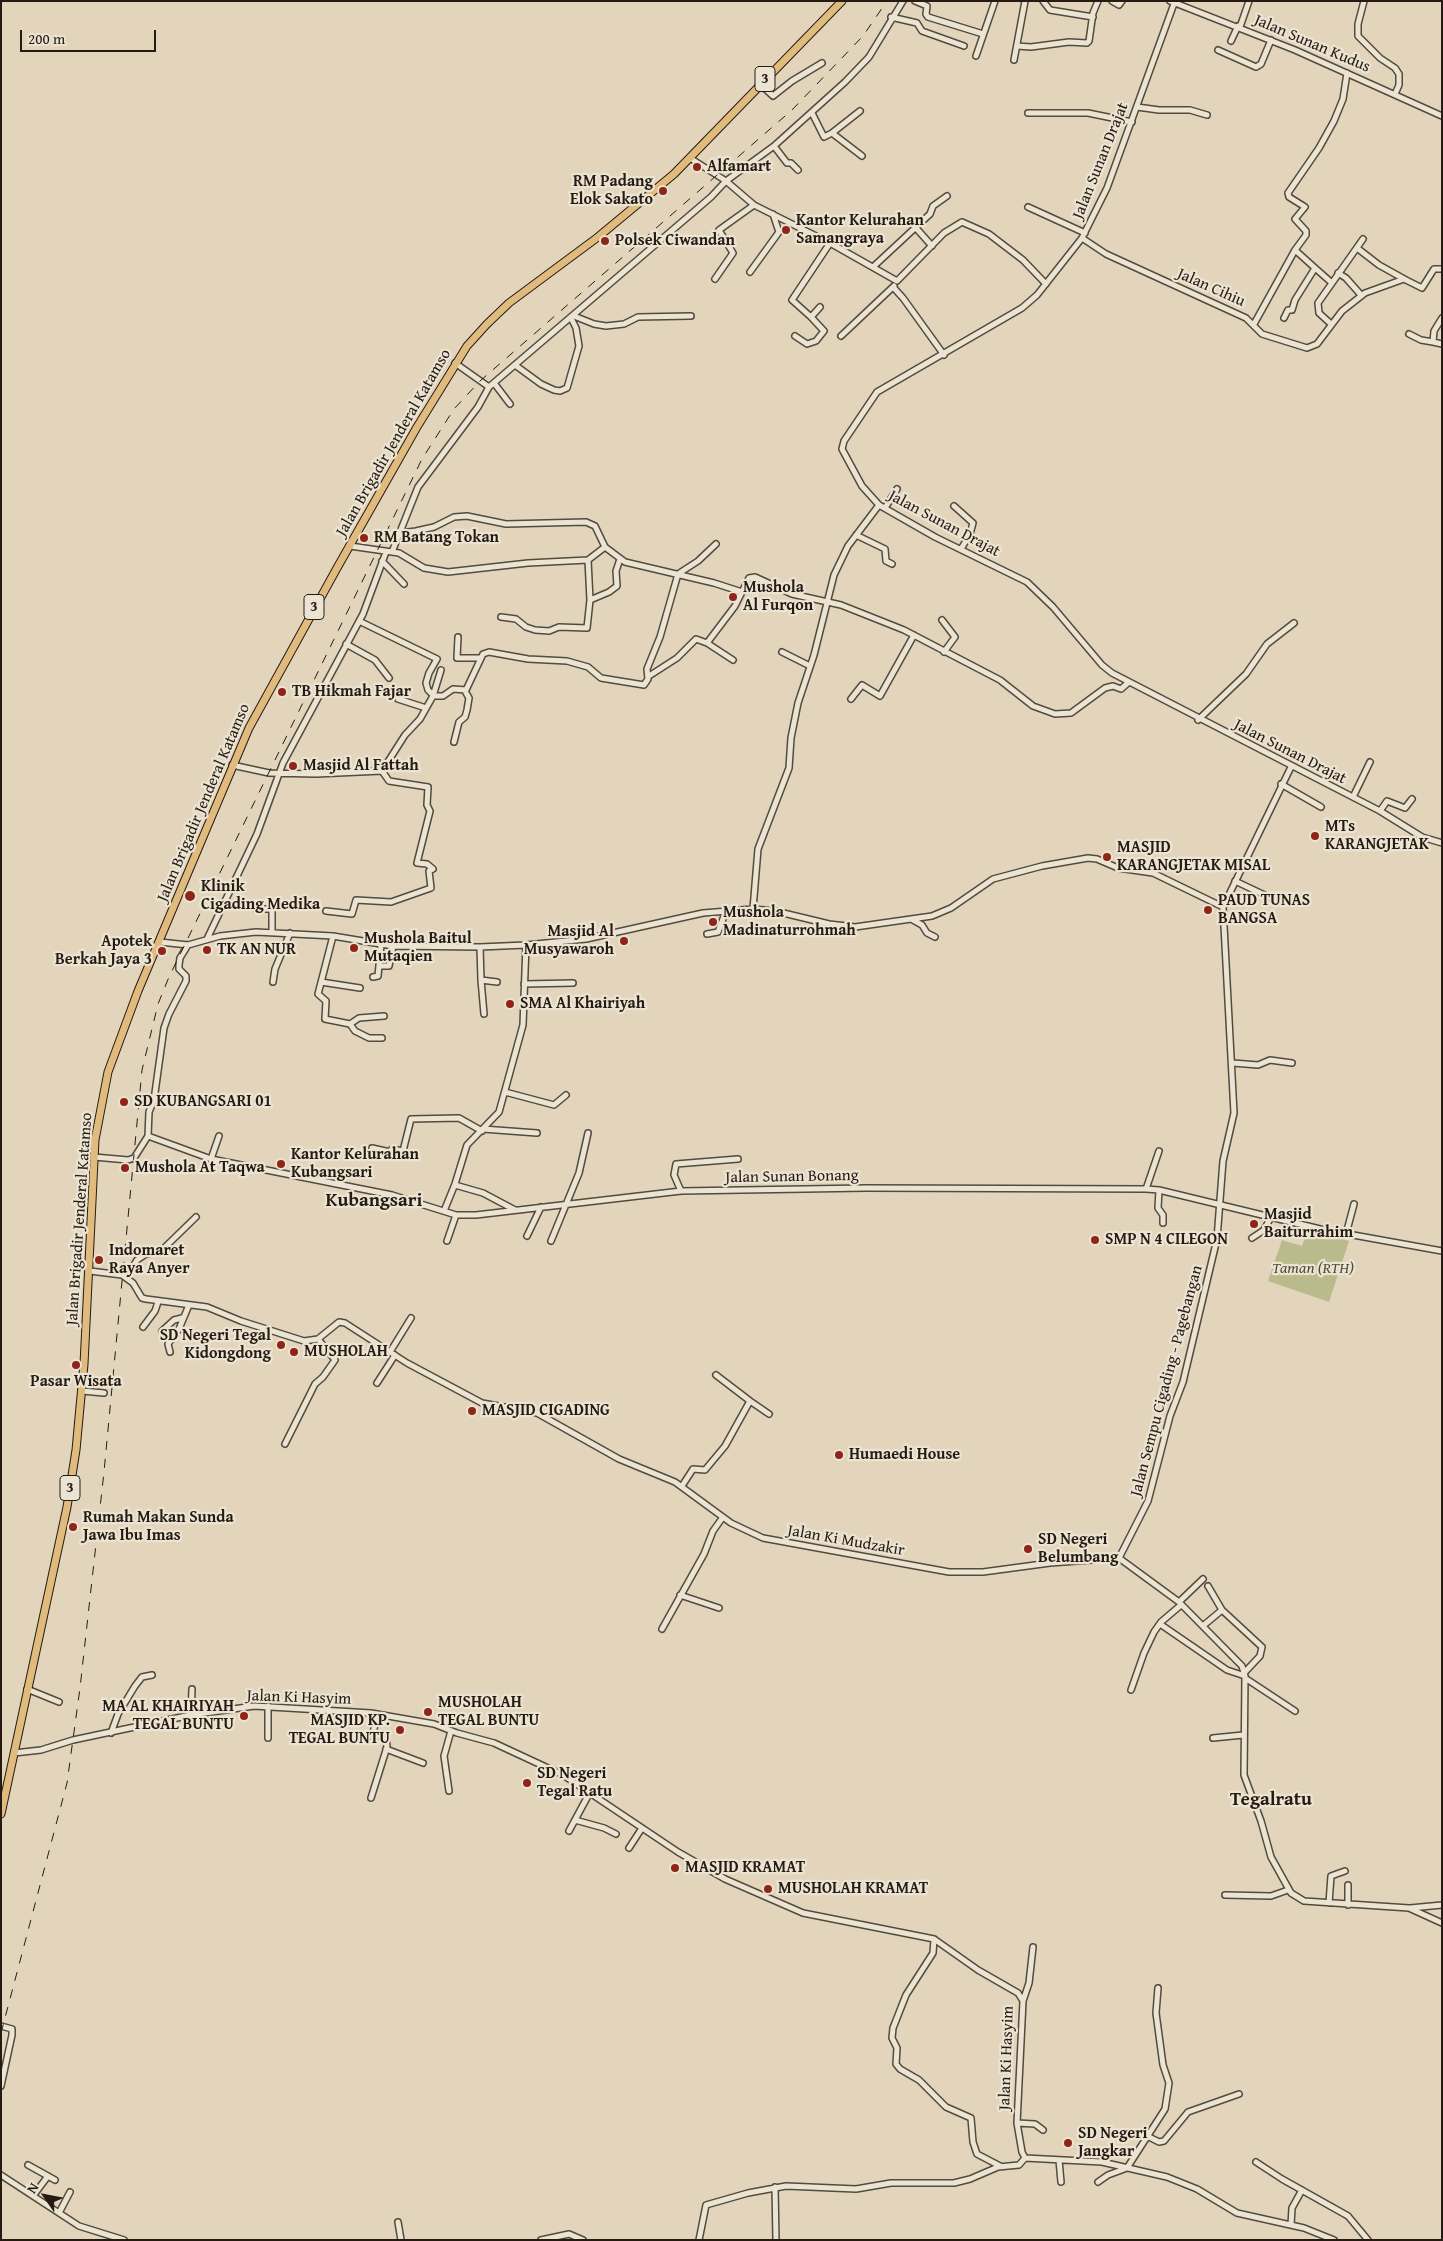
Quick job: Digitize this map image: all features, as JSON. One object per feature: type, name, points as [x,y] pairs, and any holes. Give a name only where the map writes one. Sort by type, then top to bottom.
[{"type":"highway","name":"Jalan Brigadir Jenderal Katamso","points":[[1,1814],[67,1507],[76,1450],[90,1271],[94,1157],[108,1072],[138,992],[232,765],[275,677],[455,363],[487,324],[510,303],[651,194],[690,158],[842,1]]},
{"type":"street","points":[[208,939],[257,834],[279,773],[369,601],[382,561],[400,533],[422,480],[478,407],[492,385],[619,280],[711,197],[726,181],[774,146],[812,113],[860,68],[874,49],[891,17],[903,1]]},
{"type":"street","points":[[915,1],[927,6],[926,14],[928,18],[983,34]]},
{"type":"street","points":[[976,56],[995,1]]},
{"type":"street","points":[[1014,60],[1024,1]]},
{"type":"street","points":[[1043,1],[1050,10],[1093,17]]},
{"type":"street","points":[[1017,46],[1031,47],[1069,42],[1087,43],[1098,1]]},
{"type":"street","points":[[1112,1],[1120,5],[1122,1]]},
{"type":"street","points":[[1231,41],[1249,1]]},
{"type":"street","points":[[1364,1],[1358,24],[1358,36],[1375,53],[1395,68],[1399,74],[1399,85],[1395,94]]},
{"type":"street","name":"Jalan Sunan Kudus","points":[[1174,2],[1239,26],[1442,116]]},
{"type":"street","name":"Jalan Sunan Drajat","points":[[1174,2],[1154,54],[1132,122],[1098,207],[1084,235],[1046,284],[1022,308],[878,392],[842,444],[843,454],[862,486],[882,506],[1027,582],[1065,619],[1102,666],[1198,720],[1353,798],[1426,838],[1442,843]]},
{"type":"street","points":[[891,17],[917,23],[922,31],[964,46]]},
{"type":"street","points":[[1218,50],[1256,67],[1261,64],[1271,40]]},
{"type":"street","points":[[760,84],[773,96],[798,77],[822,63]]},
{"type":"street","points":[[1254,324],[1295,250],[1306,235],[1306,231],[1295,219],[1304,207],[1289,197],[1288,193],[1319,148],[1334,121],[1344,98],[1347,73]]},
{"type":"street","points":[[1137,107],[1167,111],[1190,110],[1208,115]]},
{"type":"street","points":[[812,113],[824,136],[832,133],[860,111]]},
{"type":"street","points":[[1028,113],[1088,113],[1132,122]]},
{"type":"street","points":[[832,133],[862,156]]},
{"type":"street","points":[[774,146],[787,163],[791,163],[798,170]]},
{"type":"street","points":[[690,158],[726,181],[754,205],[830,243],[897,281]]},
{"type":"street","points":[[873,267],[930,214],[933,206],[947,196]]},
{"type":"street","points":[[714,279],[733,253],[719,230],[754,205]]},
{"type":"street","name":"Jalan Cihiu","points":[[1028,207],[1084,235],[1106,254],[1222,306],[1254,324],[1262,334],[1309,348],[1317,344],[1331,324],[1361,296],[1384,285],[1406,280],[1422,288],[1434,270],[1442,269]]},
{"type":"street","points":[[750,272],[779,232],[773,214]]},
{"type":"street","points":[[841,336],[954,225],[962,222],[966,222],[997,240],[1022,260],[1046,284]]},
{"type":"street","points":[[916,228],[932,246]]},
{"type":"street","points":[[1331,324],[1319,313],[1317,307],[1338,273],[1364,239]]},
{"type":"street","points":[[795,336],[807,344],[816,341],[824,331],[792,300],[830,243]]},
{"type":"street","points":[[1357,248],[1379,265],[1406,280]]},
{"type":"street","points":[[1295,250],[1332,283]]},
{"type":"street","points":[[1284,318],[1288,310],[1292,310],[1295,300],[1316,268]]},
{"type":"street","points":[[1338,273],[1346,278],[1361,296]]},
{"type":"street","points":[[893,287],[944,355]]},
{"type":"street","points":[[811,317],[820,307]]},
{"type":"street","points":[[573,317],[606,326],[624,324],[638,317],[691,316]]},
{"type":"street","points":[[515,365],[541,384],[554,390],[560,391],[567,388],[579,346],[573,317]]},
{"type":"street","points":[[1433,342],[1434,331],[1442,318]]},
{"type":"street","points":[[1409,334],[1422,340],[1442,344]]},
{"type":"street","points":[[455,363],[492,385],[510,404]]},
{"type":"street","points":[[753,909],[758,849],[789,768],[794,722],[826,601],[839,562],[856,535],[897,489]]},
{"type":"street","points":[[954,506],[973,523],[970,534],[961,549]]},
{"type":"street","points":[[400,533],[434,527],[454,517],[467,516],[506,524],[586,522],[596,526],[605,547],[620,559],[742,592]]},
{"type":"street","points":[[856,535],[885,549],[886,561],[892,564]]},
{"type":"street","points":[[649,676],[648,669],[660,637],[678,574],[698,562],[716,544]]},
{"type":"street","points":[[350,546],[402,554],[424,568],[448,572],[588,560],[605,547]]},
{"type":"street","points":[[590,600],[609,592],[617,586],[616,571],[620,559]]},
{"type":"street","points":[[501,617],[516,619],[526,627],[535,630],[549,631],[559,627],[586,629],[590,600],[588,560]]},
{"type":"street","points":[[382,561],[404,584]]},
{"type":"street","points":[[707,643],[738,602],[752,577],[792,594],[826,601],[861,612],[914,635],[1000,680],[1033,706],[1055,714],[1071,713],[1105,688],[1113,686],[1121,689],[1129,682]]},
{"type":"street","points":[[942,620],[955,637],[944,652]]},
{"type":"street","points":[[359,621],[437,659],[426,682],[428,690],[433,695],[443,696],[453,688],[465,691],[469,698],[467,710],[465,717],[459,722],[454,742]]},
{"type":"street","points":[[1198,720],[1246,674],[1267,644],[1294,623]]},
{"type":"street","points":[[851,699],[862,685],[880,696],[914,635]]},
{"type":"street","points":[[458,636],[457,658],[482,658]]},
{"type":"street","points":[[465,691],[483,654],[489,652],[567,661],[588,667],[601,678],[638,686],[644,685],[649,676],[677,658],[696,639],[707,643],[733,660]]},
{"type":"street","points":[[346,644],[374,660],[389,678]]},
{"type":"street","points":[[782,652],[810,666]]},
{"type":"street","points":[[382,771],[405,735],[418,723],[433,695],[441,670]]},
{"type":"street","points":[[398,699],[426,708]]},
{"type":"street","points":[[1353,798],[1370,762]]},
{"type":"street","points":[[232,765],[256,772],[279,773],[316,774],[382,771]]},
{"type":"street","points":[[160,942],[188,945],[246,932],[272,932],[333,936],[393,946],[480,947],[526,945],[586,939],[694,915],[753,909],[775,911],[829,924],[855,927],[932,916],[951,908],[993,879],[1042,866],[1088,858],[1097,859],[1118,868],[1153,873],[1223,907],[1291,766]]},
{"type":"street","points":[[326,911],[352,914],[356,900],[391,902],[431,888],[430,871],[433,869],[427,864],[417,863],[430,811],[427,805],[428,787],[389,781],[382,771]]},
{"type":"street","points":[[1281,784],[1321,807]]},
{"type":"street","points":[[1380,812],[1387,802],[1405,808],[1412,799]]},
{"type":"street","points":[[1235,881],[1273,899]]},
{"type":"street","name":"Jalan Sempu Cigading - Pagebangan","points":[[1119,1558],[1148,1501],[1170,1416],[1183,1382],[1217,1239],[1224,1161],[1234,1113],[1233,1063],[1223,907]]},
{"type":"street","points":[[256,909],[272,909],[272,932]]},
{"type":"street","points":[[707,934],[718,932],[726,911]]},
{"type":"street","points":[[913,920],[922,925],[927,934],[935,937]]},
{"type":"street","points":[[273,982],[275,969],[290,933]]},
{"type":"street","points":[[333,936],[318,995],[327,1002],[324,1019],[350,1024],[360,1034],[369,1038],[382,1038]]},
{"type":"street","points":[[94,1157],[128,1160],[134,1158],[148,1136],[149,1112],[155,1095],[164,1028],[168,1014],[186,981],[186,976],[179,969],[179,965],[180,958],[188,945]]},
{"type":"street","points":[[373,977],[378,976],[382,945]]},
{"type":"street","points":[[444,1211],[455,1185],[464,1150],[497,1117],[505,1092],[523,1025],[526,945]]},
{"type":"street","points":[[379,966],[389,966],[393,946]]},
{"type":"street","points":[[480,947],[484,1014]]},
{"type":"street","points":[[481,980],[497,982]]},
{"type":"street","points":[[321,982],[360,988]]},
{"type":"street","points":[[524,984],[573,983]]},
{"type":"street","points":[[350,1024],[359,1018],[384,1016]]},
{"type":"street","points":[[1233,1063],[1250,1066],[1270,1060],[1292,1063]]},
{"type":"street","points":[[505,1092],[554,1104],[566,1095]]},
{"type":"street","points":[[372,1148],[390,1152],[392,1148],[403,1151],[412,1119],[459,1118],[483,1130],[537,1133]]},
{"type":"street","points":[[551,1241],[578,1173],[588,1133]]},
{"type":"street","name":"Jalan Sunan Bonang","points":[[148,1136],[211,1159],[392,1195],[456,1215],[476,1215],[681,1191],[866,1188],[1146,1189],[1159,1190],[1346,1234],[1442,1251]]},
{"type":"street","points":[[211,1159],[219,1136]]},
{"type":"street","points":[[1146,1189],[1159,1151]]},
{"type":"street","points":[[681,1191],[674,1175],[676,1164],[738,1159]]},
{"type":"street","points":[[455,1185],[483,1193],[515,1210]]},
{"type":"street","points":[[1159,1190],[1158,1208],[1163,1215],[1162,1223]]},
{"type":"street","points":[[1346,1234],[1354,1204]]},
{"type":"street","points":[[527,1236],[541,1207]]},
{"type":"street","points":[[447,1241],[456,1215]]},
{"type":"street","points":[[126,1278],[137,1260],[146,1254],[161,1251],[196,1217]]},
{"type":"street","points":[[1252,1238],[1264,1230],[1272,1217]]},
{"type":"street","points":[[90,1271],[122,1275],[142,1298],[158,1302],[214,1309],[241,1321],[304,1341],[318,1339],[334,1362],[315,1384],[285,1444]]},
{"type":"street","points":[[143,1327],[155,1311],[158,1302]]},
{"type":"street","points":[[170,1352],[168,1344],[179,1329],[182,1318],[190,1305]]},
{"type":"street","points":[[162,1331],[174,1320],[182,1318]]},
{"type":"street","points":[[377,1382],[411,1318]]},
{"type":"street","name":"Jalan Ki Mudzakir","points":[[318,1339],[342,1322],[482,1404],[537,1413],[619,1459],[658,1473],[682,1486],[742,1529],[774,1541],[949,1572],[983,1572],[1050,1563],[1119,1558]]},
{"type":"street","points":[[716,1375],[769,1414]]},
{"type":"street","points":[[82,1391],[104,1393]]},
{"type":"street","points":[[682,1486],[694,1468],[705,1470],[725,1446],[750,1401]]},
{"type":"street","points":[[662,1630],[723,1516]]},
{"type":"street","points":[[1119,1558],[1180,1603],[1204,1625],[1242,1666],[1245,1675],[1243,1766],[1246,1783],[1261,1821],[1271,1857],[1288,1890],[1300,1900],[1348,1905],[1409,1908],[1442,1905]]},
{"type":"street","points":[[1131,1690],[1144,1653],[1160,1624],[1203,1579]]},
{"type":"street","points":[[1208,1586],[1222,1610],[1262,1647],[1260,1656],[1245,1675]]},
{"type":"street","points":[[680,1595],[720,1608]]},
{"type":"street","points":[[1204,1625],[1222,1610]]},
{"type":"street","points":[[1160,1624],[1227,1670],[1245,1675],[1295,1711]]},
{"type":"street","points":[[111,1732],[118,1714],[134,1686],[142,1677],[152,1675]]},
{"type":"street","points":[[27,1689],[59,1702]]},
{"type":"street","points":[[191,1715],[192,1689]]},
{"type":"street","points":[[268,1706],[268,1738]]},
{"type":"street","name":"Jalan Ki Hasyim","points":[[14,1753],[41,1750],[73,1740],[191,1715],[268,1706],[378,1714],[434,1724],[451,1731],[494,1743],[563,1775],[700,1866],[795,1911],[934,1939],[978,1970],[1018,1993],[1023,2001],[1017,2124],[1022,2152],[1025,2158]]},
{"type":"street","points":[[371,1798],[386,1749],[386,1738],[376,1735],[372,1736],[378,1714]]},
{"type":"street","points":[[449,1791],[444,1756],[451,1731]]},
{"type":"street","points":[[1213,1738],[1243,1735]]},
{"type":"street","points":[[386,1749],[423,1763]]},
{"type":"street","points":[[569,1832],[589,1794]]},
{"type":"street","points":[[575,1820],[604,1828],[616,1834]]},
{"type":"street","points":[[629,1848],[642,1828]]},
{"type":"street","points":[[1329,1903],[1331,1876],[1344,1871]]},
{"type":"street","points":[[1348,1885],[1348,1905]]},
{"type":"street","points":[[1225,1895],[1271,1896],[1288,1890]]},
{"type":"street","points":[[1409,1908],[1442,1923]]},
{"type":"street","points":[[934,1939],[933,1953],[906,1995],[893,2028],[892,2038],[897,2048],[896,2064],[900,2069],[919,2080],[946,2108],[971,2118],[973,2142],[977,2154],[1001,2166]]},
{"type":"street","points":[[1023,2001],[1029,1983],[1033,1947]]},
{"type":"street","points":[[1098,2182],[1108,2175],[1123,2172],[1127,2168],[1163,2114],[1168,2090],[1156,2013],[1158,1988]]},
{"type":"street","points":[[1,2026],[12,2030],[12,2035],[1,2086]]},
{"type":"street","points":[[1148,2137],[1159,2142],[1164,2141],[1185,2114],[1212,2101],[1238,2094]]},
{"type":"street","points":[[1017,2124],[1035,2124],[1043,2130]]},
{"type":"street","points":[[699,2240],[708,2204],[775,2187],[856,2189],[891,2183],[954,2183],[970,2180],[1001,2166],[1019,2165],[1025,2158],[1102,2162],[1177,2180],[1197,2189],[1237,2214],[1291,2225],[1334,2240]]},
{"type":"street","points":[[1059,2160],[1061,2182]]},
{"type":"street","points":[[1256,2162],[1348,2216],[1368,2240]]},
{"type":"street","points":[[28,2165],[56,2180]]},
{"type":"street","points":[[1,2175],[79,2226],[124,2240]]},
{"type":"street","points":[[33,2196],[48,2176]]},
{"type":"street","points":[[775,2187],[776,2240]]},
{"type":"street","points":[[1291,2225],[1292,2208],[1302,2190]]},
{"type":"street","points":[[58,2213],[70,2192]]},
{"type":"street","points":[[398,2222],[401,2240]]},
{"type":"street","points":[[541,2240],[567,2234],[583,2240]]},
{"type":"green space","name":"Taman (RTH)","points":[[1308,1228],[1349,1241],[1329,1302],[1268,1281],[1282,1240],[1302,1246]]},
{"type":"railway","points":[[1,2033],[67,1783],[80,1688],[104,1472],[142,1070],[158,1004],[169,977],[422,459],[454,409],[480,381],[792,110],[863,36],[887,1]]},
{"type":"place","name":"Alfamart","points":[[697,167]]},
{"type":"place","name":"RM Padang Elok Sakato","points":[[663,191]]},
{"type":"place","name":"Kantor Kelurahan Samangraya","points":[[786,230]]},
{"type":"place","name":"Polsek Ciwandan","points":[[605,241]]},
{"type":"place","name":"RM Batang Tokan","points":[[364,538]]},
{"type":"place","name":"Mushola Al Furqon","points":[[733,597]]},
{"type":"place","name":"TB Hikmah Fajar","points":[[282,692]]},
{"type":"place","name":"Masjid Al Fattah","points":[[293,766]]},
{"type":"place","name":"MTs KARANGJETAK","points":[[1315,836]]},
{"type":"place","name":"MASJID KARANGJETAK MISAL","points":[[1107,857]]},
{"type":"place","name":"Klinik Cigading Medika","points":[[190,896]]},
{"type":"place","name":"PAUD TUNAS BANGSA","points":[[1208,910]]},
{"type":"place","name":"Mushola Madinaturrohmah","points":[[713,922]]},
{"type":"place","name":"Masjid Al Musyawaroh","points":[[624,941]]},
{"type":"place","name":"Mushola Baitul Mutaqien","points":[[354,948]]},
{"type":"place","name":"TK AN NUR","points":[[207,950]]},
{"type":"place","name":"Apotek Berkah Jaya 3","points":[[162,951]]},
{"type":"place","name":"SMA Al Khairiyah","points":[[510,1004]]},
{"type":"place","name":"SD KUBANGSARI 01","points":[[124,1102]]},
{"type":"place","name":"Kantor Kelurahan Kubangsari","points":[[281,1164]]},
{"type":"place","name":"Mushola At Taqwa","points":[[125,1168]]},
{"type":"place","name":"Masjid Baiturrahim","points":[[1254,1224]]},
{"type":"place","name":"SMP N 4 CILEGON","points":[[1095,1240]]},
{"type":"place","name":"Indomaret Raya Anyer","points":[[99,1260]]},
{"type":"place","name":"SD Negeri Tegal Kidongdong","points":[[281,1345]]},
{"type":"place","name":"MUSHOLAH","points":[[294,1352]]},
{"type":"place","name":"Pasar Wisata","points":[[76,1365]]},
{"type":"place","name":"MASJID CIGADING","points":[[472,1411]]},
{"type":"place","name":"Humaedi House","points":[[839,1455]]},
{"type":"place","name":"Rumah Makan Sunda Jawa Ibu Imas","points":[[73,1527]]},
{"type":"place","name":"SD Negeri Belumbang","points":[[1028,1549]]},
{"type":"place","name":"MUSHOLAH TEGAL BUNTU","points":[[428,1712]]},
{"type":"place","name":"MA AL KHAIRIYAH TEGAL BUNTU","points":[[244,1716]]},
{"type":"place","name":"MASJID KP. TEGAL BUNTU","points":[[400,1730]]},
{"type":"place","name":"SD Negeri Tegal Ratu","points":[[527,1783]]},
{"type":"place","name":"MASJID KRAMAT","points":[[675,1868]]},
{"type":"place","name":"MUSHOLAH KRAMAT","points":[[768,1889]]},
{"type":"place","name":"SD Negeri Jangkar","points":[[1068,2143]]},
{"type":"district","name":"Kubangsari","points":[[374,1201]]},
{"type":"district","name":"Tegalratu","points":[[1271,1800]]}]
